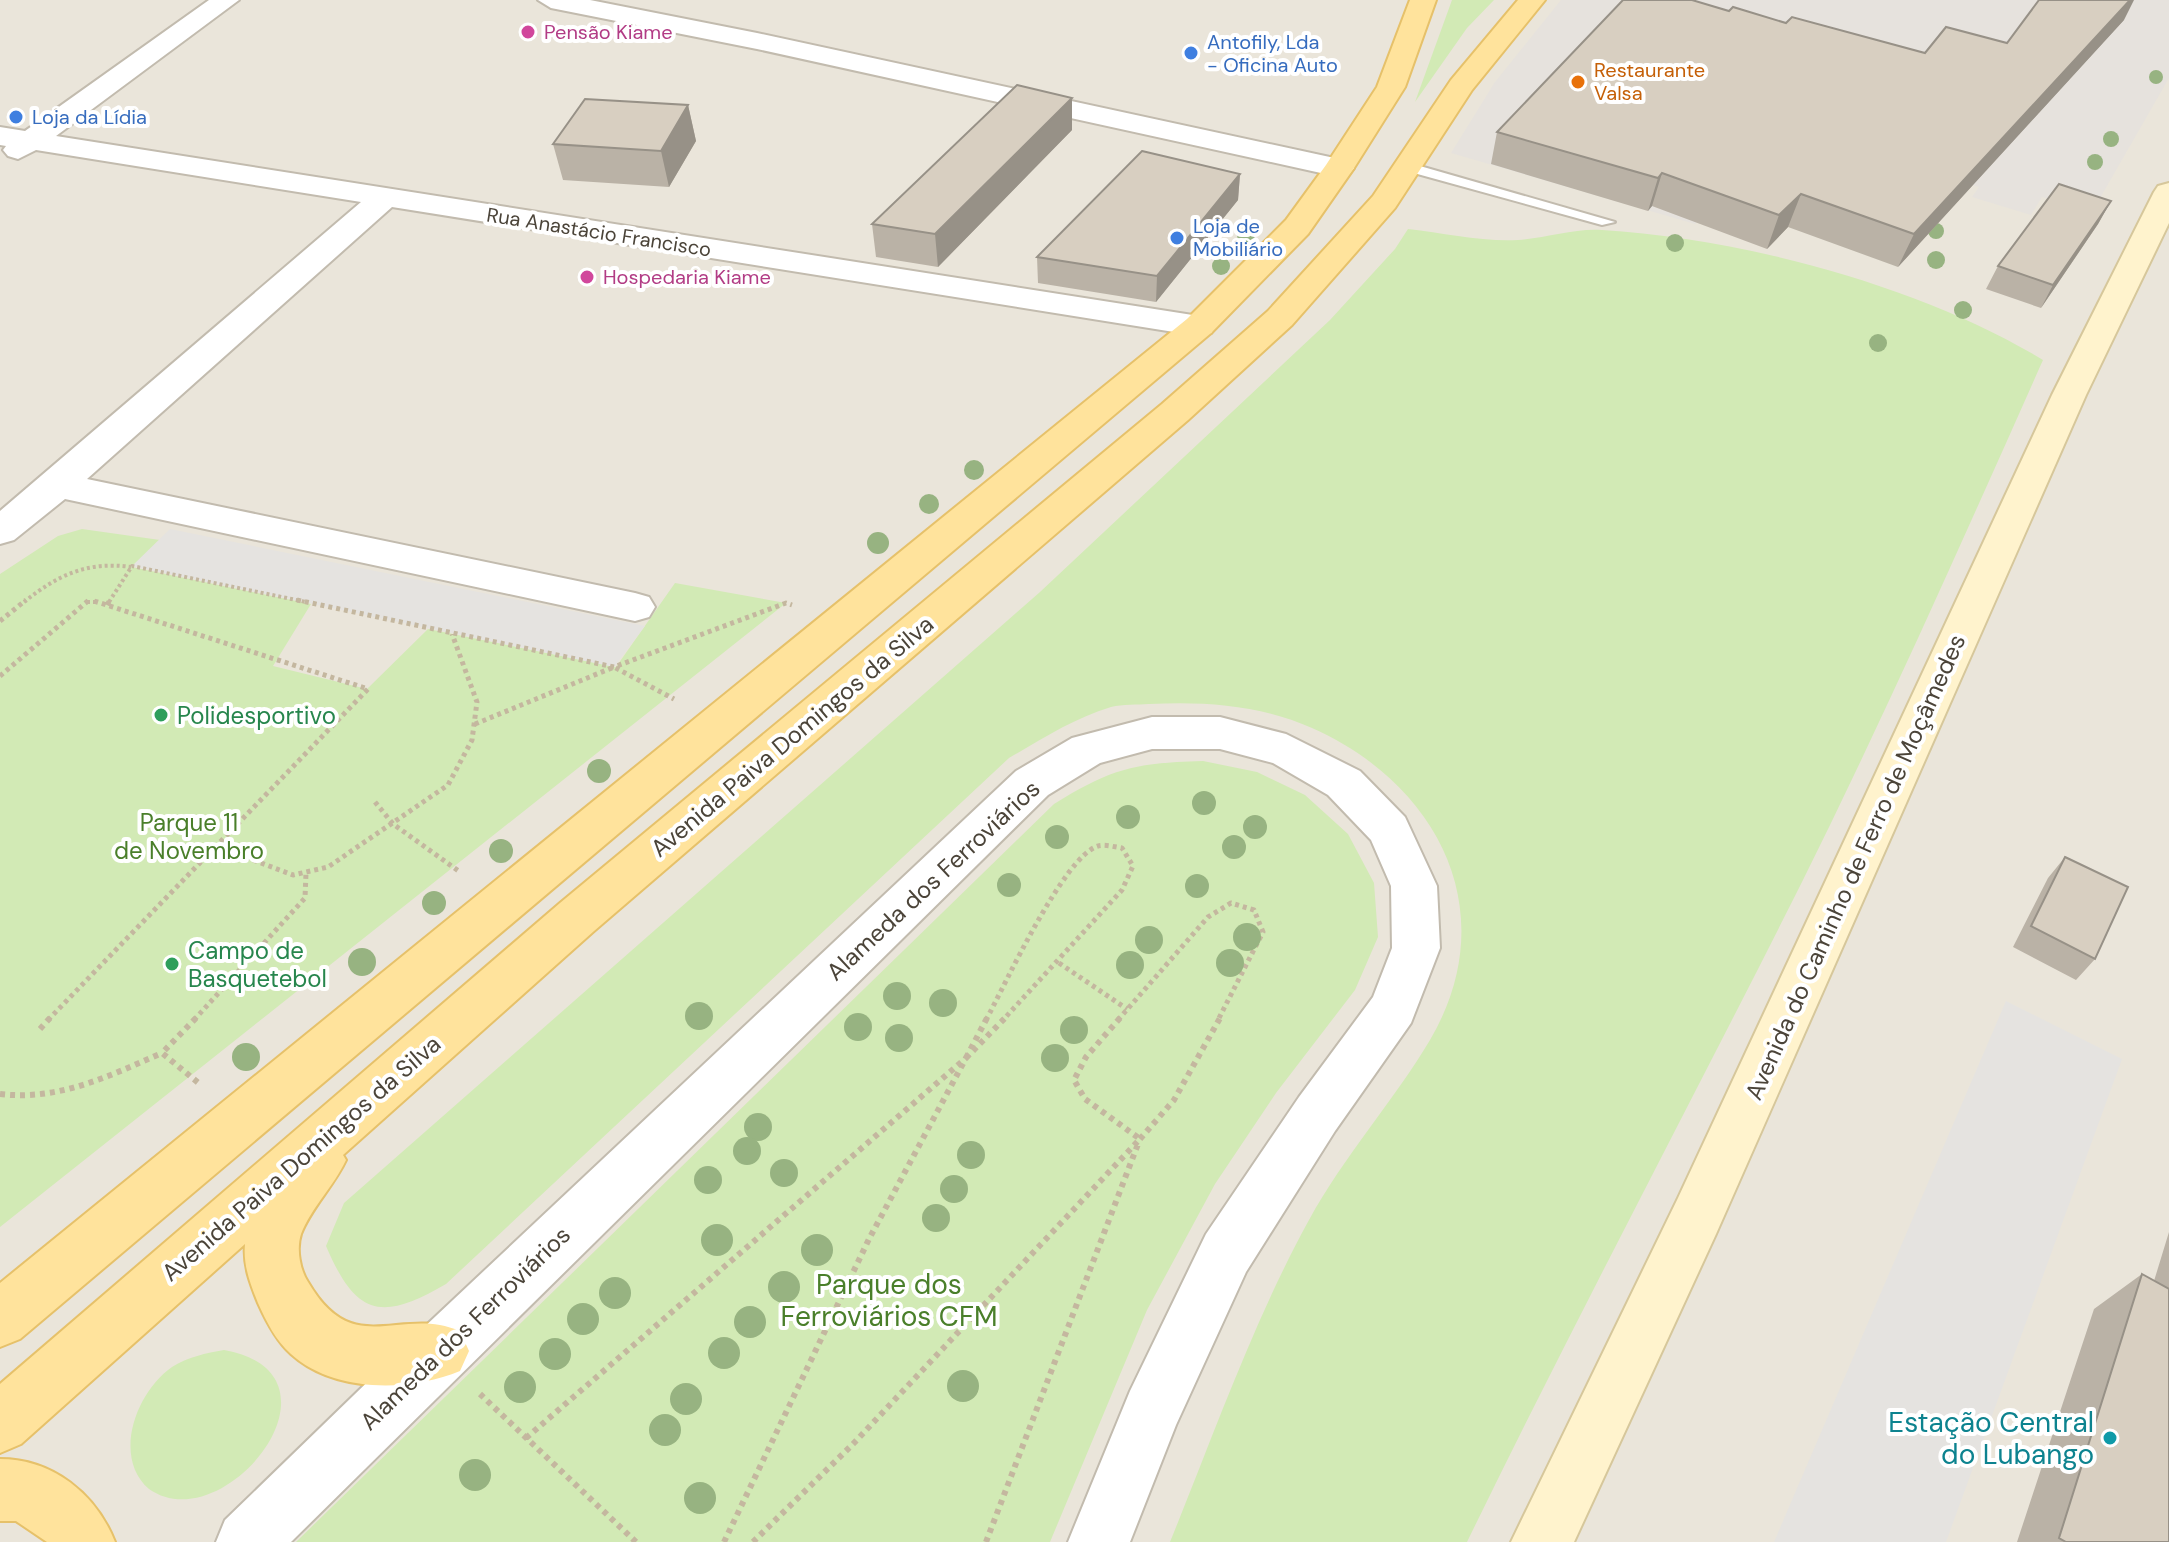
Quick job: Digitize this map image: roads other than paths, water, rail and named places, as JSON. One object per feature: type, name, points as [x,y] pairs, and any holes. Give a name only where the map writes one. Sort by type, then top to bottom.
[{"type":"main road","points":[[0,1319],[1199,326],[1297,227],[1339,168],[1391,87],[1423,0]]},
{"type":"main road","name":"Avenida Paiva Domingos da Silva","points":[[0,1423],[577,917],[1175,412],[1280,318],[1346,247],[1408,167],[1461,86],[1532,0]]},
{"type":"main road","points":[[346,1118],[274,1233],[273,1272],[304,1330],[331,1350],[457,1370]]},
{"type":"main road","points":[[0,1490],[25,1490],[70,1521],[84,1542]]},
{"type":"street","points":[[0,163],[226,0]]},
{"type":"street","points":[[551,0],[757,41],[1339,168]]},
{"type":"street","points":[[732,10],[757,41]]},
{"type":"street","name":"Rua Anastácio Francisco","points":[[0,136],[1199,326]]},
{"type":"street","name":"Avenida do Caminho de Ferro de Moçâmedes","points":[[1542,1542],[1697,1216],[2069,395],[2169,192]]},
{"type":"street","points":[[0,531],[58,485],[383,199]]},
{"type":"street","points":[[58,485],[635,607]]},
{"type":"street","name":"Alameda dos Ferroviários","points":[[247,1542],[457,1370],[1032,783],[1087,750],[1152,733],[1220,733],[1286,750],[1344,783],[1389,830],[1414,886],[1416,948],[1393,1008],[1317,1114],[1226,1253],[1151,1412],[1099,1542]]},
{"type":"lane","points":[[1408,167],[1607,222]]},
{"type":"place","name":"Pensão Kiame","points":[[528,32]]},
{"type":"place","name":"Antofily, Lda - Oficina Auto","points":[[1191,53]]},
{"type":"place","name":"Restaurante Valsa","points":[[1578,82]]},
{"type":"place","name":"Loja da Lídia","points":[[16,117]]},
{"type":"place","name":"Loja de Mobiliário","points":[[1177,238]]},
{"type":"place","name":"Hospedaria Kiame","points":[[587,277]]},
{"type":"place","name":"Polidesportivo","points":[[161,715]]},
{"type":"place","name":"Campo de Basquetebol","points":[[172,964]]},
{"type":"place","name":"Estação Central do Lubango","points":[[2110,1438]]},
{"type":"park label","name":"Parque 11 de Novembro","points":[[189,836]]},
{"type":"park label","name":"Parque dos Ferroviários CFM","points":[[889,1300]]}]
